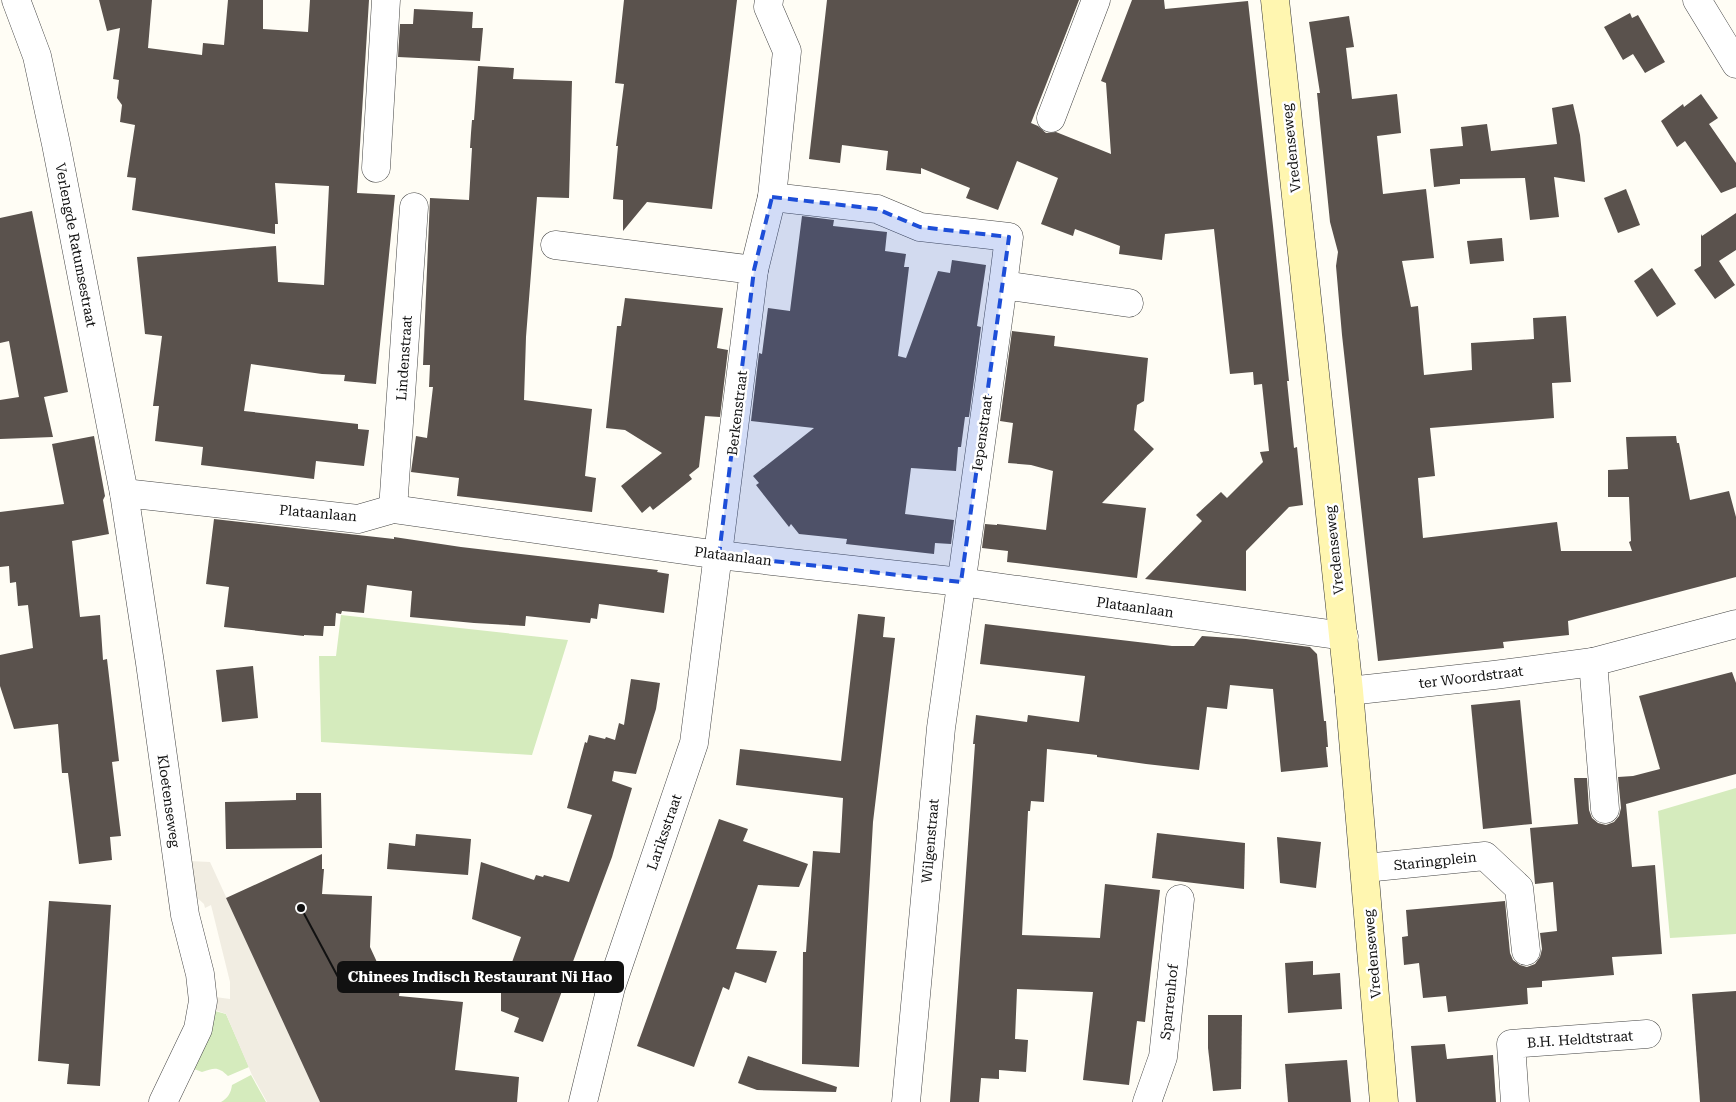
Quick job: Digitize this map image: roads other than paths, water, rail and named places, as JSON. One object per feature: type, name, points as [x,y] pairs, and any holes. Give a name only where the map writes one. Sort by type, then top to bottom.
[{"type":"main road","name":"Vredenseweg","points":[[1274,0],[1344,636],[1384,1102]]},
{"type":"street","name":"Verlengde Ratumsestraat","points":[[16,0],[37,56],[124,493]]},
{"type":"street","points":[[376,168],[386,0]]},
{"type":"street","name":"Berkenstraat","points":[[719,556],[754,270],[772,197],[787,50],[768,7],[769,0]]},
{"type":"street","points":[[1051,118],[1096,0]]},
{"type":"street","points":[[1697,0],[1727,34],[1736,64]]},
{"type":"street","name":"Iepenstraat","points":[[772,197],[878,209],[920,227],[1009,237],[961,582]]},
{"type":"street","name":"Lindenstraat","points":[[393,509],[414,207]]},
{"type":"street","points":[[555,245],[754,270]]},
{"type":"street","points":[[1003,285],[1129,303]]},
{"type":"street","name":"Plataanlaan","points":[[124,493],[358,519],[393,509],[719,556],[961,582],[1344,636]]},
{"type":"street","name":"Kloetenseweg","points":[[124,493],[150,664],[184,915],[200,974],[203,1000],[198,1029],[164,1102]]},
{"type":"street","name":"Lariksstraat","points":[[582,1102],[611,987],[694,743],[719,556]]},
{"type":"street","name":"Wilgenstraat","points":[[906,1102],[941,728],[961,582]]},
{"type":"street","name":"ter Woordstraat","points":[[1349,691],[1593,662],[1736,624]]},
{"type":"street","points":[[1593,662],[1605,809]]},
{"type":"street","name":"Staringplein","points":[[1365,868],[1485,856],[1519,888],[1526,950]]},
{"type":"street","name":"Sparrenhof","points":[[1147,1102],[1163,1057],[1180,899]]},
{"type":"street","name":"B.H. Heldtstraat","points":[[1515,1102],[1511,1044],[1647,1034]]},
{"type":"place","name":"Chinees Indisch Restaurant Ni Hao","points":[[301,908]]}]
